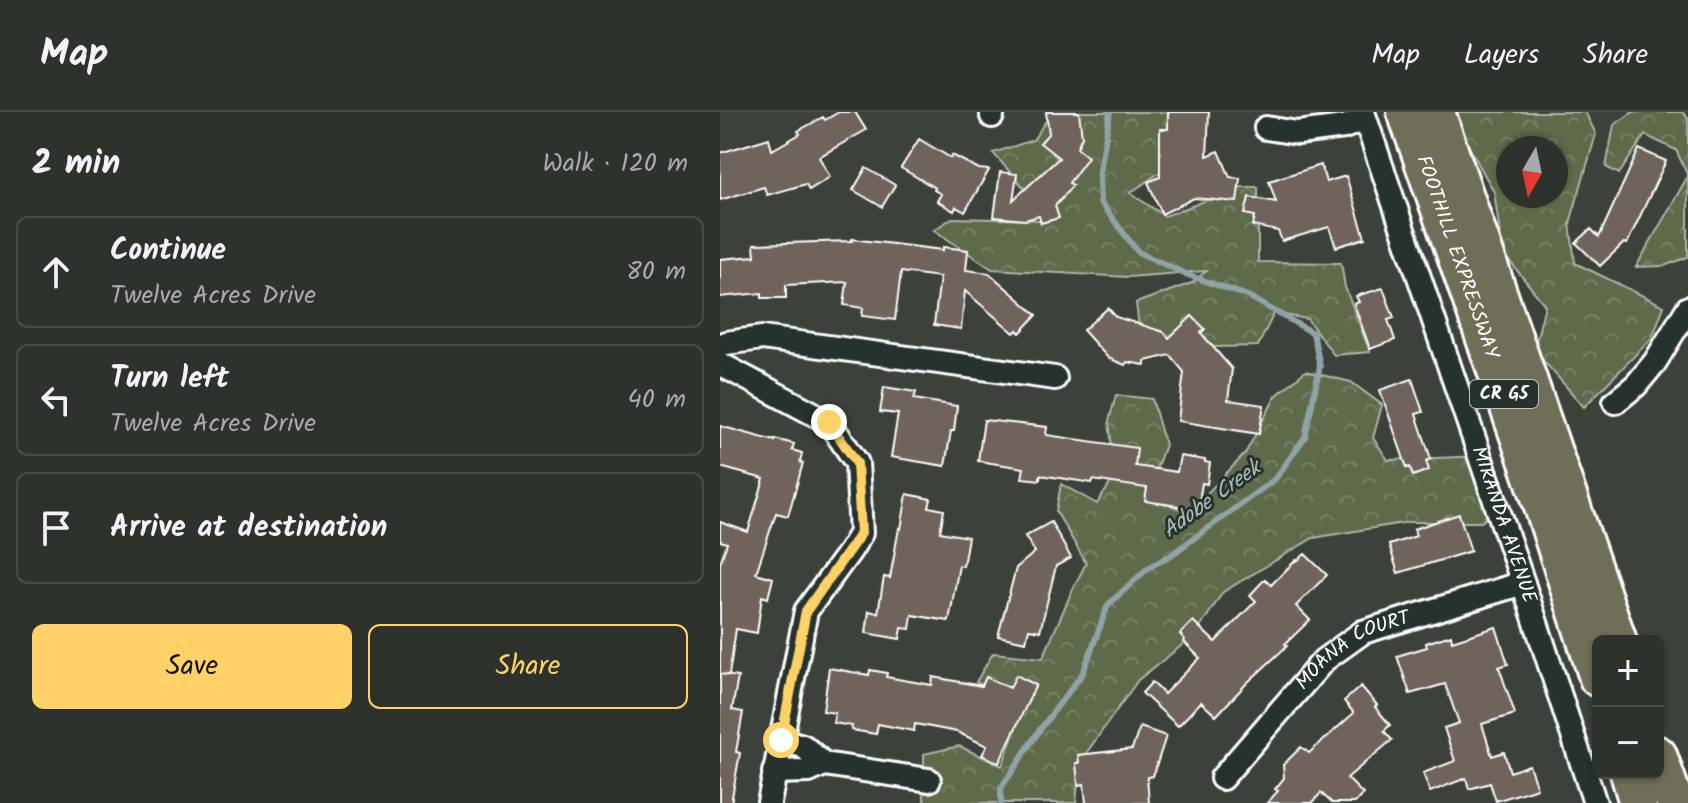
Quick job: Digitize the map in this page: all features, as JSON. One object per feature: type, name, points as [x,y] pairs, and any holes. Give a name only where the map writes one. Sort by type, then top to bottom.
[{"type":"highway","name":"FOOTHILL EXPRESSWAY","points":[[1406,112],[1538,491],[1592,659]]},
{"type":"highway","name":"FOOTHILL EXPRESSWAY","points":[[1436,112],[1616,635]]},
{"type":"highway","points":[[1664,772],[1675,803]]},
{"type":"highway","points":[[1631,779],[1638,803]]},
{"type":"street","points":[[1266,128],[1298,133],[1344,127],[1364,116]]},
{"type":"street","name":"MIRANDA AVENUE","points":[[1364,116],[1595,803]]},
{"type":"street","points":[[1615,402],[1636,385],[1655,362],[1688,308]]},
{"type":"street","points":[[720,345],[762,338],[1055,378]]},
{"type":"street","points":[[720,364],[829,422],[857,463],[861,533],[806,611],[769,803]]},
{"type":"street","name":"MOANA COURT","points":[[1222,778],[1324,660],[1363,632],[1523,583]]},
{"type":"street","points":[[781,740],[803,746],[824,764],[929,780]]},
{"type":"street","points":[[774,772],[809,771],[824,764]]},
{"type":"green space","points":[[1052,112],[1183,112],[1179,159],[1130,193],[1165,216],[1242,187],[1258,187],[1258,262],[1341,263],[1345,287],[1370,352],[1334,355],[1307,319],[1274,313],[1258,346],[1215,347],[1140,335],[1136,303],[1192,283],[1206,271],[1128,277],[992,269],[934,230],[952,218],[1039,220],[1063,198],[1026,190],[993,153],[1033,140]]},
{"type":"green space","points":[[1450,112],[1585,112],[1596,134],[1570,223],[1575,263],[1664,306],[1652,338],[1584,407],[1534,350],[1545,305],[1503,253],[1496,208],[1568,208],[1568,136],[1496,136],[1496,206],[1494,192]]},
{"type":"green space","points":[[1633,112],[1682,112],[1688,118],[1688,176],[1676,150],[1645,135],[1619,174],[1606,167],[1614,125]]},
{"type":"green space","points":[[1688,176],[1688,257],[1664,266],[1636,267]]},
{"type":"green space","points":[[1305,371],[1351,382],[1382,405],[1373,438],[1388,460],[1482,456],[1498,510],[1481,522],[1409,522],[1313,538],[1223,592],[1195,635],[1138,680],[1080,762],[1076,803],[924,801],[924,754],[959,746],[1002,766],[1024,706],[976,682],[993,653],[1043,658],[1086,563],[1056,511],[1061,484],[1097,504],[1115,476],[1109,421],[1116,395],[1152,399],[1165,445],[1147,494],[1188,513],[1245,454],[1276,396]]},
{"type":"building","points":[[839,112],[855,112],[866,130],[819,157],[830,177],[809,190],[806,184],[767,195],[764,187],[720,200],[720,153],[769,138],[772,150],[800,134],[798,131]]},
{"type":"building","points":[[1046,112],[1079,112],[1082,136],[1077,148],[1088,157],[1069,183],[1073,185],[1055,206],[1059,218],[1041,223],[1039,216],[1025,220],[994,217],[1000,172],[1017,174],[1013,200],[1059,158],[1040,143],[1049,133]]},
{"type":"building","points":[[1168,112],[1209,112],[1207,156],[1219,151],[1230,177],[1240,178],[1237,202],[1194,198],[1162,214],[1148,182],[1160,177],[1160,129],[1168,129]]},
{"type":"building","points":[[919,139],[951,158],[952,155],[979,169],[989,170],[965,212],[956,207],[954,211],[937,201],[941,194],[935,188],[901,168]]},
{"type":"building","points":[[1639,149],[1666,161],[1627,244],[1624,243],[1600,266],[1576,243],[1591,229],[1599,237]]},
{"type":"building","points":[[1321,165],[1326,182],[1346,176],[1365,238],[1336,247],[1329,227],[1282,241],[1278,231],[1253,226],[1255,216],[1245,214],[1249,197],[1276,202],[1269,181]]},
{"type":"building","points":[[866,168],[895,185],[882,207],[853,190]]},
{"type":"building","points":[[852,239],[968,250],[966,270],[989,273],[1037,315],[1020,333],[1017,330],[1014,333],[965,291],[961,329],[934,325],[940,277],[901,272],[895,320],[862,316],[863,308],[844,305],[847,282],[786,285],[786,298],[762,298],[762,293],[720,297],[720,259],[755,256],[754,244]]},
{"type":"building","points":[[1383,288],[1394,318],[1388,320],[1395,340],[1370,349],[1354,304],[1359,302],[1356,296]]},
{"type":"building","points":[[1108,308],[1116,317],[1164,332],[1169,338],[1192,316],[1205,329],[1201,333],[1232,369],[1228,400],[1264,405],[1259,434],[1178,421],[1184,372],[1170,355],[1145,361],[1145,365],[1127,362],[1125,365],[1108,358],[1083,330]]},
{"type":"building","points":[[1412,379],[1423,412],[1416,414],[1431,459],[1426,461],[1429,470],[1413,476],[1410,467],[1407,468],[1380,390]]},
{"type":"building","points":[[884,387],[916,392],[914,399],[957,406],[945,466],[891,457],[898,414],[880,412]]},
{"type":"building","points":[[984,420],[1047,427],[1046,435],[1137,448],[1135,466],[1177,472],[1180,456],[1205,460],[1210,463],[1207,484],[1202,483],[1198,509],[1145,501],[1147,488],[1040,475],[1040,480],[1022,478],[1024,468],[978,461]]},
{"type":"building","points":[[720,426],[794,444],[792,450],[802,453],[800,462],[803,463],[788,516],[776,513],[756,573],[773,578],[768,598],[762,596],[757,633],[736,629],[729,675],[720,674],[720,563],[727,543],[720,541],[720,522],[748,532],[764,479],[720,467]]},
{"type":"building","points":[[907,494],[931,499],[929,507],[944,510],[940,532],[968,537],[963,566],[959,565],[949,621],[912,615],[910,629],[902,628],[900,639],[866,633],[869,611],[878,613],[884,577],[890,578]]},
{"type":"building","points":[[1459,514],[1471,551],[1398,573],[1389,545],[1416,536],[1414,529]]},
{"type":"building","points":[[1051,522],[1071,558],[1056,566],[1040,631],[1029,629],[1026,642],[998,636],[1016,568],[1035,552],[1025,536]]},
{"type":"building","points":[[1305,554],[1327,575],[1296,606],[1310,620],[1216,716],[1201,702],[1178,726],[1142,693],[1152,682],[1164,694],[1200,658],[1180,634],[1193,621],[1215,642],[1256,601],[1250,595],[1265,579],[1271,585]]},
{"type":"building","points":[[1496,627],[1508,664],[1499,667],[1515,714],[1482,724],[1492,756],[1504,752],[1510,772],[1529,765],[1537,788],[1496,801],[1490,783],[1469,789],[1466,778],[1430,792],[1423,773],[1455,761],[1444,728],[1459,723],[1445,684],[1410,694],[1397,656],[1427,647],[1426,643],[1451,635],[1452,641]]},
{"type":"building","points":[[829,668],[869,675],[870,670],[887,673],[886,677],[932,685],[933,677],[982,686],[986,677],[1010,688],[1016,675],[1036,685],[999,763],[982,755],[987,746],[957,732],[915,724],[914,731],[878,724],[876,734],[833,723],[835,713],[823,711]]},
{"type":"building","points":[[720,674],[738,677],[732,710],[743,712],[731,803],[720,803]]},
{"type":"building","points":[[1361,686],[1390,725],[1384,731],[1392,740],[1347,778],[1363,794],[1355,803],[1332,803],[1321,793],[1312,803],[1267,803],[1284,778],[1283,765],[1301,747],[1309,753],[1354,713],[1344,701]]},
{"type":"building","points":[[1140,727],[1166,736],[1153,776],[1147,777],[1149,803],[1086,803],[1084,784],[1078,785],[1078,755],[1132,749]]},
{"type":"waterway","name":"Adobe Creek","points":[[1001,803],[1001,788],[1083,673],[1108,605],[1148,568],[1171,555],[1275,479],[1305,437],[1320,366],[1313,333],[1248,296],[1188,275],[1138,252],[1100,202],[1099,175],[1110,112]]},
{"type":"route","points":[[781,740],[806,611],[861,533],[857,463],[829,422]]}]
